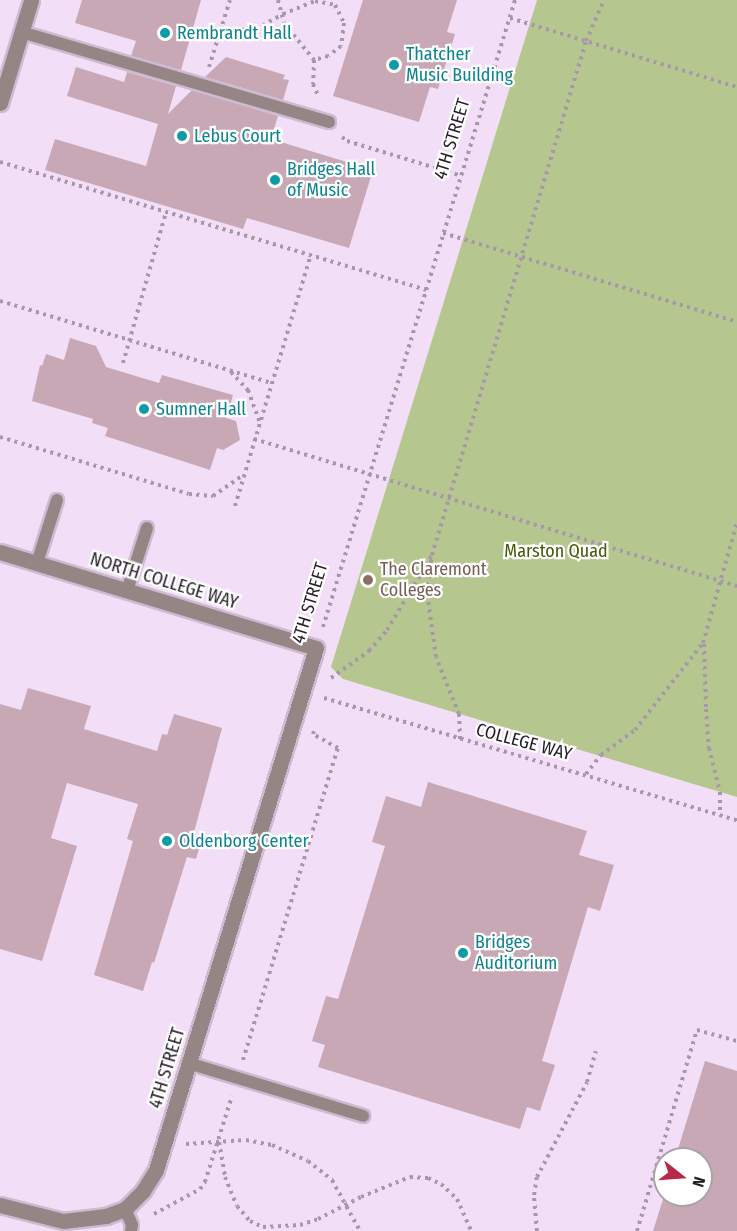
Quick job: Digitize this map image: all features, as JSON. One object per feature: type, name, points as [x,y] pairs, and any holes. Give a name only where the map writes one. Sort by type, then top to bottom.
[{"type":"street","points":[[0,103],[31,0]]},
{"type":"street","name":"NORTH COLLEGE WAY","points":[[0,552],[316,648]]},
{"type":"street","name":"4TH STREET","points":[[125,1209],[143,1191],[156,1170],[316,648]]},
{"type":"street","points":[[0,1205],[63,1221],[106,1216],[125,1209]]},
{"type":"lane","points":[[21,32],[329,122]]},
{"type":"lane","points":[[37,563],[57,500]]},
{"type":"lane","points":[[127,591],[147,528]]},
{"type":"lane","points":[[188,1063],[363,1116]]},
{"type":"lane","points":[[125,1209],[131,1228]]},
{"type":"path","points":[[204,84],[230,0]]},
{"type":"path","points":[[278,0],[284,23],[314,60],[313,84],[329,122],[347,141],[462,176]]},
{"type":"path","name":"4TH STREET","points":[[316,648],[515,0]]},
{"type":"path","points":[[460,739],[459,714],[435,657],[427,593],[432,555],[586,41],[604,0]]},
{"type":"path","points":[[220,31],[256,29],[283,14],[315,1],[336,2],[344,23],[341,46],[327,56],[314,60]]},
{"type":"path","points":[[510,18],[737,87]]},
{"type":"path","points":[[0,162],[426,290]]},
{"type":"path","points":[[123,363],[166,212]]},
{"type":"path","points":[[443,233],[522,255],[737,322]]},
{"type":"path","points":[[235,506],[311,254]]},
{"type":"path","points":[[0,301],[271,384]]},
{"type":"path","points":[[228,370],[248,390],[260,422]]},
{"type":"path","points":[[0,437],[189,494],[213,495],[244,475]]},
{"type":"path","points":[[254,439],[737,586]]},
{"type":"path","points":[[720,815],[720,792],[710,748],[705,709],[704,643],[719,581],[737,522]]},
{"type":"path","points":[[330,682],[332,675],[369,651],[387,630],[432,555]]},
{"type":"path","points":[[586,774],[602,755],[635,730],[704,643]]},
{"type":"path","points":[[322,707],[327,690]]},
{"type":"path","name":"COLLEGE WAY","points":[[303,692],[737,820]]},
{"type":"path","points":[[131,1228],[200,1189],[205,1182],[338,748],[313,734],[316,725]]},
{"type":"path","points":[[638,1231],[697,1030],[737,1041]]},
{"type":"path","points":[[537,1231],[534,1195],[537,1177],[587,1082],[597,1051]]},
{"type":"path","points":[[163,1146],[246,1140],[272,1145],[308,1161],[332,1180],[360,1231]]},
{"type":"path","points":[[219,1141],[225,1177],[237,1206],[250,1221],[263,1227],[300,1225],[318,1219],[410,1177],[428,1178],[441,1184],[456,1199],[471,1231]]},
{"type":"green space","name":"Marston Quad","points":[[537,0],[737,0],[737,797],[343,679],[331,667]]},
{"type":"building","name":"Rembrandt Hall","points":[[82,0],[201,0],[181,70],[131,56],[136,41],[75,23]]},
{"type":"building","name":"Thatcher Music Building","points":[[363,0],[457,0],[447,32],[455,34],[438,89],[430,87],[419,122],[333,96]]},
{"type":"building","points":[[226,57],[285,75],[283,79],[289,80],[283,100],[205,77]]},
{"type":"building","points":[[76,67],[124,82],[127,72],[176,86],[168,114],[192,90],[278,116],[271,139],[373,170],[349,248],[247,218],[243,229],[45,170],[55,139],[146,166],[158,124],[67,96]]},
{"type":"building","name":"Sumner Hall","points":[[70,338],[96,346],[106,367],[159,383],[162,375],[233,395],[226,418],[236,421],[240,440],[223,450],[217,448],[210,470],[105,436],[108,428],[92,423],[93,419],[32,401],[40,365],[42,366],[46,354],[64,360]]},
{"type":"building","name":"Oldenborg Center","points":[[28,688],[91,706],[84,729],[157,751],[162,734],[167,735],[174,714],[222,728],[193,836],[202,838],[196,859],[187,857],[143,991],[94,975],[133,841],[127,839],[138,804],[67,783],[51,838],[77,846],[42,961],[0,949],[0,704],[21,710]]},
{"type":"building","name":"Bridges Auditorium","points":[[428,782],[587,831],[579,855],[614,865],[600,911],[588,907],[542,1061],[555,1065],[540,1111],[527,1107],[520,1129],[318,1067],[325,1045],[312,1041],[326,996],[338,999],[385,846],[372,842],[386,796],[421,807]]},
{"type":"building","points":[[705,1061],[737,1071],[737,1231],[653,1231],[661,1207],[713,1207],[713,1147],[679,1147]]},
{"type":"place","name":"Rembrandt Hall","points":[[165,33]]},
{"type":"place","name":"Thatcher Music Building","points":[[394,65]]},
{"type":"place","name":"Lebus Court","points":[[182,136]]},
{"type":"place","name":"Bridges Hall of Music","points":[[275,180]]},
{"type":"place","name":"Sumner Hall","points":[[144,409]]},
{"type":"place","name":"The Claremont Colleges","points":[[368,580]]},
{"type":"place","name":"Oldenborg Center","points":[[167,841]]},
{"type":"place","name":"Bridges Auditorium","points":[[463,953]]}]
